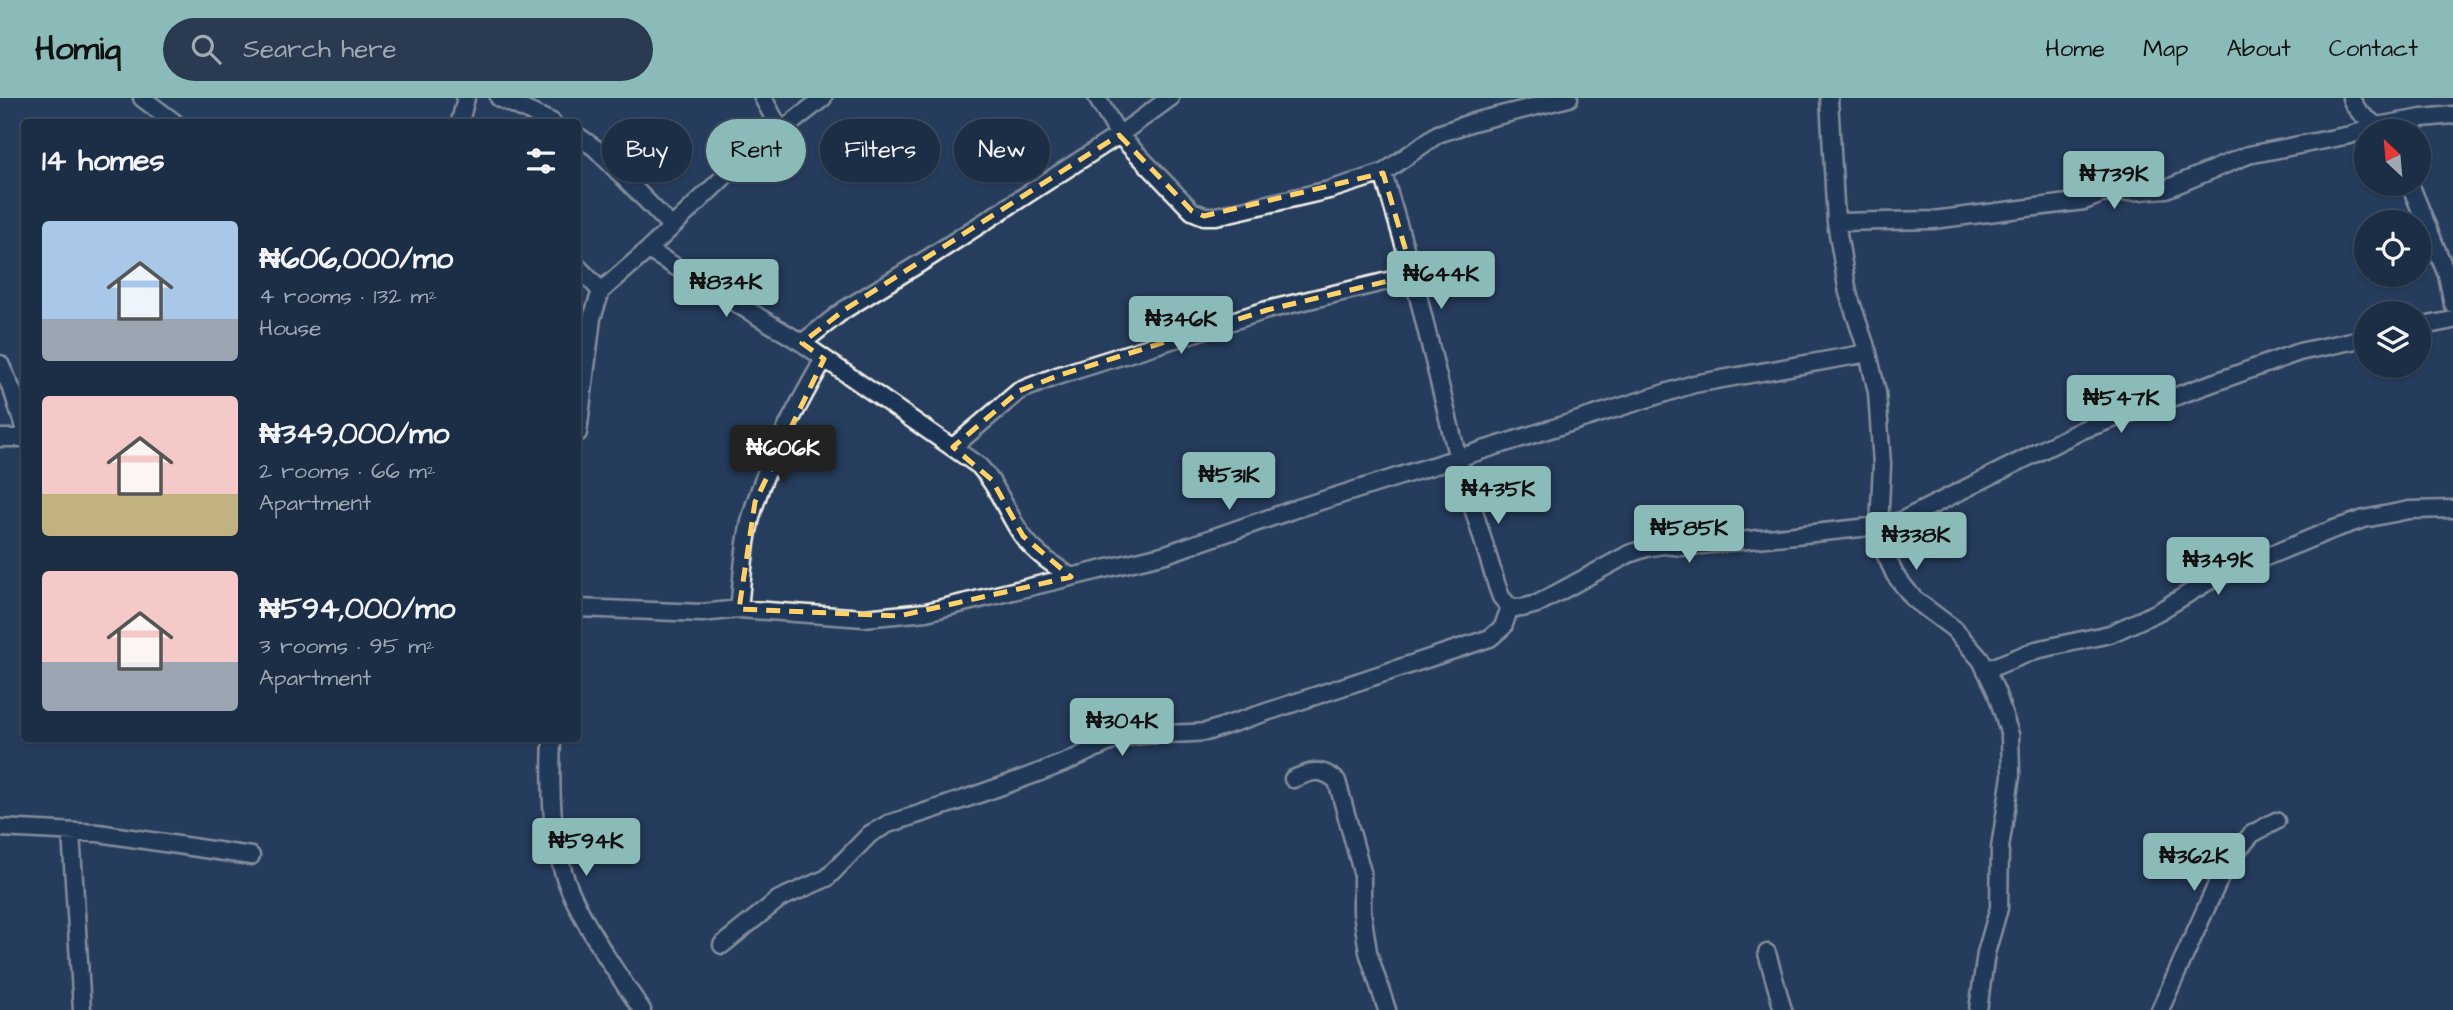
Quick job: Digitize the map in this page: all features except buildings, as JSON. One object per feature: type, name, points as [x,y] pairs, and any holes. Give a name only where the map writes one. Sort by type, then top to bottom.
[{"type":"street","points":[[461,119],[466,98]]},
{"type":"street","points":[[499,98],[545,119]]},
{"type":"street","points":[[763,98],[774,119]]},
{"type":"street","points":[[796,119],[823,98]]},
{"type":"street","points":[[1097,98],[1119,135],[1192,211],[1204,216],[1329,190],[1383,173],[1438,134],[1473,122],[1569,98]]},
{"type":"street","points":[[802,343],[844,310],[1119,135],[1170,98]]},
{"type":"street","points":[[1829,98],[1836,222],[1848,293],[1868,353],[1877,392],[1882,465],[1879,526],[1882,547],[1895,575],[1914,599],[1954,629],[1980,660],[1996,691],[2010,735],[2011,776],[2000,848],[1999,908],[1986,953],[1978,1010]]},
{"type":"street","points":[[2351,98],[2365,119]]},
{"type":"street","points":[[146,102],[170,119]]},
{"type":"street","points":[[2418,119],[2453,115]]},
{"type":"street","points":[[1836,222],[1933,220],[2084,201],[2101,194],[2166,188],[2248,155],[2354,134]]},
{"type":"street","points":[[581,138],[595,148],[671,226]]},
{"type":"street","points":[[1383,173],[1413,275],[1458,459],[1497,586],[1501,597],[1510,607],[1522,608],[1537,604],[1629,554],[1646,548],[1663,545],[1683,547],[1879,526],[1901,521],[2082,430],[2299,352],[2354,341]]},
{"type":"street","points":[[581,408],[592,318],[601,290],[648,250],[719,182]]},
{"type":"street","points":[[2415,196],[2447,275],[2453,304]]},
{"type":"street","points":[[648,250],[802,343],[979,466],[992,480],[1023,536],[1039,554],[1071,578]]},
{"type":"street","points":[[581,270],[601,290]]},
{"type":"street","points":[[953,447],[1019,391],[1057,376],[1267,310],[1413,275]]},
{"type":"street","points":[[2431,324],[2453,320]]},
{"type":"street","points":[[581,608],[702,613],[739,609],[864,618],[926,612],[1166,554],[1298,508],[1694,384],[1868,353]]},
{"type":"street","points":[[739,609],[749,526],[755,502],[791,417],[824,359]]},
{"type":"street","points":[[0,364],[21,417]]},
{"type":"street","points":[[0,438],[21,438]]},
{"type":"street","points":[[1986,670],[2036,650],[2110,634],[2158,612],[2214,578],[2334,529],[2364,519],[2409,510],[2453,509]]},
{"type":"street","points":[[722,946],[779,899],[827,878],[870,834],[888,824],[1069,761],[1123,738],[1143,734],[1206,732],[1490,639],[1503,627],[1510,607]]},
{"type":"street","points":[[552,742],[554,826],[565,875],[573,898],[642,1010]]},
{"type":"street","points":[[1293,779],[1311,772],[1327,773],[1337,781],[1362,872],[1362,912],[1368,952],[1387,1010]]},
{"type":"street","points":[[2160,1010],[2227,862],[2252,834],[2276,821]]},
{"type":"street","points":[[0,828],[130,836],[251,856]]},
{"type":"street","points":[[71,832],[82,1010]]},
{"type":"street","points":[[1767,953],[1783,1010]]},
{"type":"highlighted area","points":[[1119,135],[1192,211],[1204,216],[1383,173],[1413,275],[1267,310],[1057,376],[1019,391],[953,447],[992,480],[1023,536],[1071,577],[899,616],[739,609],[755,502],[824,359],[802,343],[844,310]]}]
